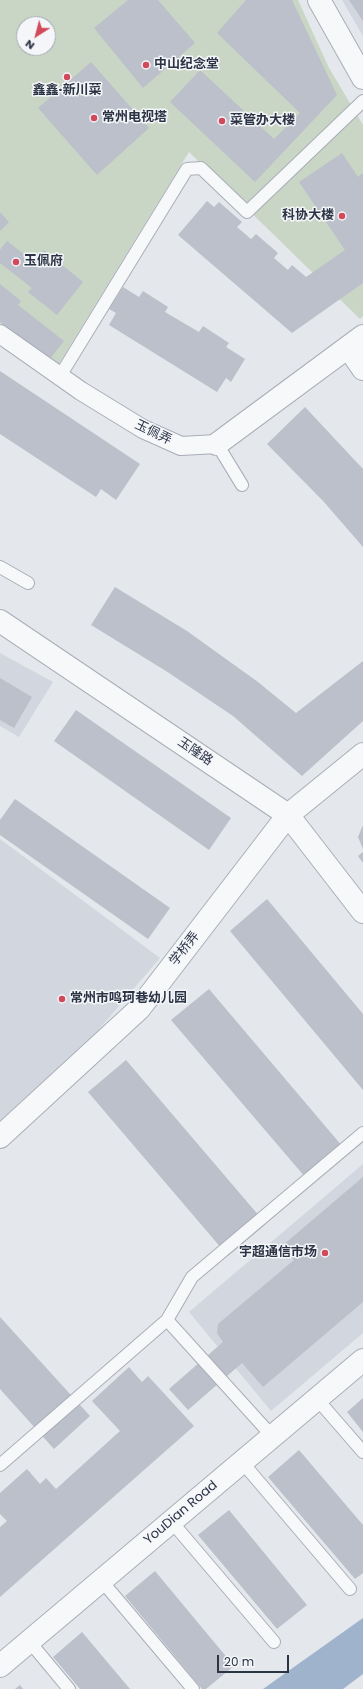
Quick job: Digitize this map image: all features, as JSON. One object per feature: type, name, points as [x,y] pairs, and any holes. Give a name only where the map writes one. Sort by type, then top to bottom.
[{"type":"street","points":[[319,0],[363,78]]},
{"type":"street","name":"玉佩弄","points":[[0,334],[81,391],[143,429],[181,446],[217,444]]},
{"type":"street","points":[[217,444],[356,341],[363,369]]},
{"type":"street","name":"玉隆路","points":[[0,621],[288,815],[363,912]]},
{"type":"street","name":"学桥弄","points":[[0,1137],[139,1009],[288,815],[363,754]]},
{"type":"street","name":"YouDian Road","points":[[0,1666],[363,1360]]},
{"type":"lane","points":[[60,376],[187,169],[201,168],[247,212],[363,101]]},
{"type":"lane","points":[[217,444],[242,485]]},
{"type":"lane","points":[[0,567],[28,583]]},
{"type":"lane","points":[[0,1465],[167,1320],[192,1276],[363,1132]]},
{"type":"lane","points":[[167,1320],[272,1436]]},
{"type":"lane","points":[[317,1399],[363,1452]]},
{"type":"lane","points":[[242,1462],[350,1589]]},
{"type":"lane","points":[[171,1521],[274,1642]]},
{"type":"lane","points":[[101,1580],[193,1689]]},
{"type":"lane","points":[[29,1641],[69,1689]]},
{"type":"shaded area","points":[[342,0],[363,0],[363,36]]},
{"type":"shaded area","points":[[0,653],[53,682],[19,737],[0,726]]},
{"type":"shaded area","name":"常州市鸣珂巷幼儿园","points":[[0,839],[160,958],[89,1041],[0,1125]]},
{"type":"shaded area","points":[[363,1164],[363,1333],[271,1411],[189,1312]]},
{"type":"green space","points":[[0,0],[298,0],[329,68],[363,125],[363,316],[360,319],[189,152],[57,367],[0,323]]},
{"type":"water","points":[[363,1618],[363,1674],[343,1689],[263,1689]]},
{"type":"building","name":"中山纪念堂","points":[[128,0],[158,0],[195,43],[143,88],[94,28]]},
{"type":"building","points":[[246,0],[292,0],[337,95],[255,182],[170,102],[200,70],[274,139],[300,113],[217,33]]},
{"type":"building","points":[[349,0],[363,0],[363,21]]},
{"type":"building","name":"常州电视塔","points":[[91,62],[149,128],[97,175],[38,108]]},
{"type":"building","points":[[342,153],[358,177],[363,173],[363,283],[292,333],[178,235],[207,201],[214,207],[219,202],[242,222],[237,227],[251,239],[256,234],[278,253],[274,258],[288,270],[292,265],[306,277],[345,250],[299,182]]},
{"type":"building","points":[[0,212],[9,222],[0,231]]},
{"type":"building","points":[[7,241],[34,262],[44,250],[83,282],[57,315],[28,292],[32,288],[0,263],[0,250]]},
{"type":"building","points":[[0,284],[21,301],[18,305],[64,341],[49,360],[0,322]]},
{"type":"building","points":[[123,287],[139,297],[143,291],[168,307],[165,312],[199,332],[203,326],[229,343],[226,347],[245,359],[231,382],[226,378],[217,392],[109,325],[116,313],[109,309]]},
{"type":"building","points":[[0,371],[140,464],[116,500],[101,489],[96,497],[0,434]]},
{"type":"building","points":[[305,407],[363,469],[363,547],[324,502],[267,444]]},
{"type":"building","points":[[115,587],[187,631],[258,682],[296,713],[363,661],[363,721],[302,776],[233,716],[166,671],[91,625]]},
{"type":"building","points":[[0,678],[32,697],[14,728],[0,720]]},
{"type":"building","points":[[76,710],[231,818],[209,850],[54,741]]},
{"type":"building","points":[[15,799],[170,908],[148,939],[0,835],[0,820]]},
{"type":"building","points":[[363,825],[363,849],[358,837]]},
{"type":"building","points":[[363,852],[363,863],[358,856]]},
{"type":"building","points":[[267,899],[363,1014],[363,1090],[230,931]]},
{"type":"building","points":[[209,989],[348,1153],[311,1184],[171,1020]]},
{"type":"building","points":[[126,1060],[266,1224],[228,1256],[88,1092]]},
{"type":"building","points":[[363,1177],[363,1302],[263,1387],[242,1363],[188,1410],[169,1389],[223,1342],[217,1333],[218,1324],[294,1260],[282,1246]]},
{"type":"building","points":[[0,1317],[90,1416],[54,1449],[0,1389]]},
{"type":"building","points":[[129,1367],[142,1382],[148,1376],[194,1426],[0,1597],[0,1527],[7,1521],[0,1514],[0,1493],[27,1469],[40,1484],[46,1478],[56,1489],[120,1431],[92,1401]]},
{"type":"building","points":[[363,1398],[363,1432],[347,1412]]},
{"type":"building","points":[[299,1450],[363,1525],[363,1573],[355,1579],[268,1477]]},
{"type":"building","points":[[229,1510],[307,1605],[277,1629],[198,1535]]},
{"type":"building","points":[[155,1571],[234,1666],[206,1689],[202,1689],[125,1596]]},
{"type":"building","points":[[82,1632],[130,1689],[80,1689],[53,1657]]},
{"type":"building","points":[[20,1685],[23,1689],[15,1689]]},
{"type":"place","name":"中山纪念堂","points":[[146,65]]},
{"type":"place","name":"鑫鑫·新川菜","points":[[67,77]]},
{"type":"place","name":"常州电视塔","points":[[94,118]]},
{"type":"place","name":"菜管办大楼","points":[[222,121]]},
{"type":"place","name":"科协大楼","points":[[342,216]]},
{"type":"place","name":"玉佩府","points":[[16,262]]},
{"type":"place","name":"常州市鸣珂巷幼儿园","points":[[62,999]]},
{"type":"place","name":"宇超通信市场","points":[[325,1253]]}]
